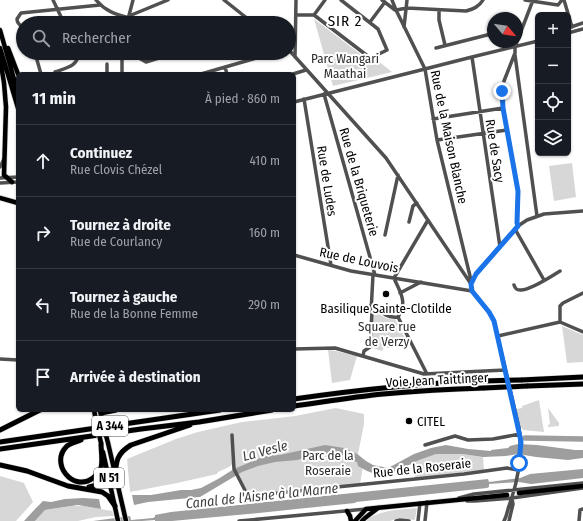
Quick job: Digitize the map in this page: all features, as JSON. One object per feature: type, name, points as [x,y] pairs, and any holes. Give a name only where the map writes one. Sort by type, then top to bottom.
[{"type":"highway","points":[[569,377],[583,374]]},
{"type":"highway","name":"Voie Jean Taittinger","points":[[296,399],[381,387],[583,377]]},
{"type":"highway","name":"Voie Jean Taittinger","points":[[296,406],[382,394],[430,390],[583,384]]},
{"type":"highway","points":[[0,430],[36,412]]},
{"type":"highway","name":"A 344","points":[[0,442],[206,412]]},
{"type":"highway","name":"A 344","points":[[0,450],[260,412]]},
{"type":"highway","points":[[115,478],[117,459],[125,449],[131,445],[199,422]]},
{"type":"highway","points":[[90,436],[72,443],[64,451],[61,458],[61,465],[63,471],[68,477],[75,481],[83,482],[90,480],[97,475],[102,464],[101,443]]},
{"type":"highway","points":[[0,465],[28,471],[68,486],[102,492],[108,496],[115,506]]},
{"type":"highway","points":[[84,488],[108,482]]},
{"type":"main road","points":[[0,26],[17,72]]},
{"type":"main road","points":[[0,30],[16,86]]},
{"type":"main road","points":[[0,48],[16,101]]},
{"type":"main road","points":[[0,58],[6,107],[4,175],[12,182]]},
{"type":"main road","points":[[0,198],[16,202]]},
{"type":"main road","name":"N 51","points":[[94,412],[108,482],[118,521]]},
{"type":"main road","name":"N 51","points":[[100,412],[126,521]]},
{"type":"main road","points":[[108,482],[115,478]]},
{"type":"main road","points":[[519,493],[583,486]]},
{"type":"main road","points":[[355,521],[366,509],[507,495]]},
{"type":"main road","points":[[362,521],[378,508]]},
{"type":"main road","points":[[346,511],[350,516],[351,521]]},
{"type":"street","points":[[53,0],[61,16]]},
{"type":"street","points":[[96,0],[100,5],[109,11],[126,16]]},
{"type":"street","points":[[129,16],[134,0]]},
{"type":"street","points":[[131,16],[168,0]]},
{"type":"street","points":[[224,0],[245,16]]},
{"type":"street","points":[[296,0],[296,15],[314,15],[371,58],[387,50],[378,29],[341,0]]},
{"type":"street","points":[[314,15],[325,0]]},
{"type":"street","name":"Rue de la Maison Blanche","points":[[392,0],[425,69],[437,140],[472,291]]},
{"type":"street","points":[[404,27],[407,0]]},
{"type":"street","points":[[370,22],[383,1],[396,10],[406,8],[466,11],[474,9],[480,5],[483,0]]},
{"type":"street","points":[[525,0],[558,5],[563,0]]},
{"type":"street","points":[[523,25],[532,0]]},
{"type":"street","points":[[563,0],[566,12]]},
{"type":"street","points":[[19,16],[21,13],[100,5]]},
{"type":"street","points":[[438,10],[445,45]]},
{"type":"street","points":[[571,27],[583,24]]},
{"type":"street","points":[[571,32],[583,29]]},
{"type":"street","points":[[436,48],[487,35]]},
{"type":"street","points":[[523,45],[535,42]]},
{"type":"street","points":[[296,101],[511,48]]},
{"type":"street","points":[[515,48],[537,216]]},
{"type":"street","points":[[515,53],[502,91],[503,108],[518,191],[518,226]]},
{"type":"street","name":"Rue de Sacy","points":[[472,57],[500,247]]},
{"type":"street","points":[[296,58],[326,94],[386,158],[471,284],[476,274],[518,226],[544,214],[583,211]]},
{"type":"street","points":[[37,60],[40,72]]},
{"type":"street","points":[[55,72],[71,65],[77,60]]},
{"type":"street","points":[[122,60],[122,72]]},
{"type":"street","points":[[142,60],[146,62],[152,60]]},
{"type":"street","points":[[208,72],[250,60]]},
{"type":"street","points":[[107,64],[107,72]]},
{"type":"street","points":[[225,67],[226,72]]},
{"type":"street","points":[[296,73],[306,70]]},
{"type":"street","name":"Rue de la Briqueterie","points":[[326,94],[374,275],[371,304],[370,347],[364,351],[363,356]]},
{"type":"street","name":"Rue de Ludes","points":[[304,99],[331,265]]},
{"type":"street","points":[[433,119],[503,108]]},
{"type":"street","points":[[437,140],[507,130]]},
{"type":"street","points":[[0,167],[4,158]]},
{"type":"street","points":[[385,235],[398,175]]},
{"type":"street","points":[[0,178],[16,177]]},
{"type":"street","points":[[0,183],[16,182]]},
{"type":"street","points":[[396,185],[403,183]]},
{"type":"street","points":[[409,222],[413,206],[417,203]]},
{"type":"street","points":[[398,316],[403,306],[403,302],[394,278],[428,220]]},
{"type":"street","points":[[515,230],[544,280]]},
{"type":"street","name":"Rue de Louvois","points":[[296,256],[351,271],[472,291]]},
{"type":"street","points":[[460,268],[467,265]]},
{"type":"street","points":[[514,285],[516,289],[522,290],[560,272]]},
{"type":"street","name":"Rue de Louvois","points":[[400,293],[421,282]]},
{"type":"street","points":[[472,291],[489,312],[494,321],[520,434],[521,447],[518,472],[512,498],[504,521]]},
{"type":"street","points":[[560,322],[560,306],[562,303],[583,293]]},
{"type":"street","points":[[371,304],[378,305],[381,312],[388,316],[398,316]]},
{"type":"street","points":[[398,316],[427,374]]},
{"type":"street","points":[[498,336],[560,322],[583,332]]},
{"type":"street","points":[[296,349],[335,348],[427,374],[505,370]]},
{"type":"street","points":[[0,359],[16,360]]},
{"type":"street","points":[[425,445],[455,436],[468,440],[520,434]]},
{"type":"street","name":"Rue de la Roseraie","points":[[232,436],[234,469],[248,496],[464,474],[506,468],[518,472]]},
{"type":"street","points":[[454,500],[474,494],[514,489],[583,486]]},
{"type":"street","points":[[454,500],[475,501],[512,498],[583,486]]},
{"type":"street","points":[[509,521],[513,504],[512,498]]},
{"type":"street","points":[[425,521],[427,502]]},
{"type":"street","points":[[418,521],[420,503]]},
{"type":"street","points":[[239,521],[366,509]]},
{"type":"street","points":[[579,521],[580,510],[583,509]]},
{"type":"street","points":[[396,521],[409,521]]},
{"type":"green space","name":"Parc Wangari Maathai","points":[[314,19],[371,62],[377,60],[392,72],[333,86]]},
{"type":"green space","points":[[572,163],[576,197],[554,201],[549,166]]},
{"type":"green space","name":"Square rue de Verzy","points":[[376,308],[384,317],[395,319],[406,340],[389,348],[384,347],[382,351],[370,347],[373,309]]},
{"type":"green space","points":[[562,326],[583,335],[583,362],[567,363]]},
{"type":"green space","points":[[328,350],[357,356],[350,380],[332,383]]},
{"type":"green space","points":[[539,400],[544,432],[523,430],[520,426],[516,409],[522,408],[522,406]]},
{"type":"green space","name":"Parc de la Roseraie","points":[[336,408],[364,414],[364,424],[358,454],[364,460],[360,484],[249,494],[235,468],[234,463],[217,474],[130,492],[127,459],[176,439],[198,432],[242,422],[295,416]]},
{"type":"green space","points":[[548,408],[559,423],[559,426],[548,427],[550,424]]},
{"type":"green space","points":[[436,454],[462,454],[483,457],[484,470],[415,478],[414,462]]},
{"type":"green space","points":[[0,476],[24,483],[33,502],[16,521],[0,521]]},
{"type":"green space","points":[[72,506],[84,506],[112,511],[114,516],[96,517],[78,521],[35,521],[45,510]]},
{"type":"green space","points":[[417,508],[414,520],[400,518],[390,521],[366,521],[377,514],[384,512]]},
{"type":"shaded area","points":[[518,444],[583,450],[583,458],[568,460],[518,454],[483,457],[462,454],[436,454],[419,460],[393,473],[378,475],[358,466],[357,462],[353,461],[348,456],[329,453],[258,466],[242,472],[200,497],[148,502],[134,505],[132,495],[151,495],[201,488],[234,469],[265,456],[280,455],[325,445],[344,448],[357,454],[373,465],[388,468],[414,454],[446,445],[491,451],[508,448]]},
{"type":"shaded area","points":[[583,469],[583,478],[531,484],[519,482],[489,484],[489,487],[487,488],[355,503],[172,521],[93,521],[130,516],[131,520],[153,518],[155,515],[171,512],[488,479],[489,482],[520,478],[530,474]]},
{"type":"shaded area","points":[[65,499],[99,499],[101,509],[78,505],[51,509],[45,510],[35,521],[24,521],[43,501],[51,502]]},
{"type":"waterway","name":"La Vesle","points":[[525,438],[583,439]]},
{"type":"place","name":"Basilique Sainte-Clotilde","points":[[386,294]]},
{"type":"place","name":"CITEL","points":[[409,421]]},
{"type":"district","name":"SIR 2","points":[[345,21]]},
{"type":"route","points":[[502,91],[503,108],[518,191],[518,226],[476,274],[471,284],[472,291],[489,312],[494,321],[521,442],[519,463]]},
{"type":"water label","name":"Canal de l'Aisne à la Marne","points":[[262,496]]}]
